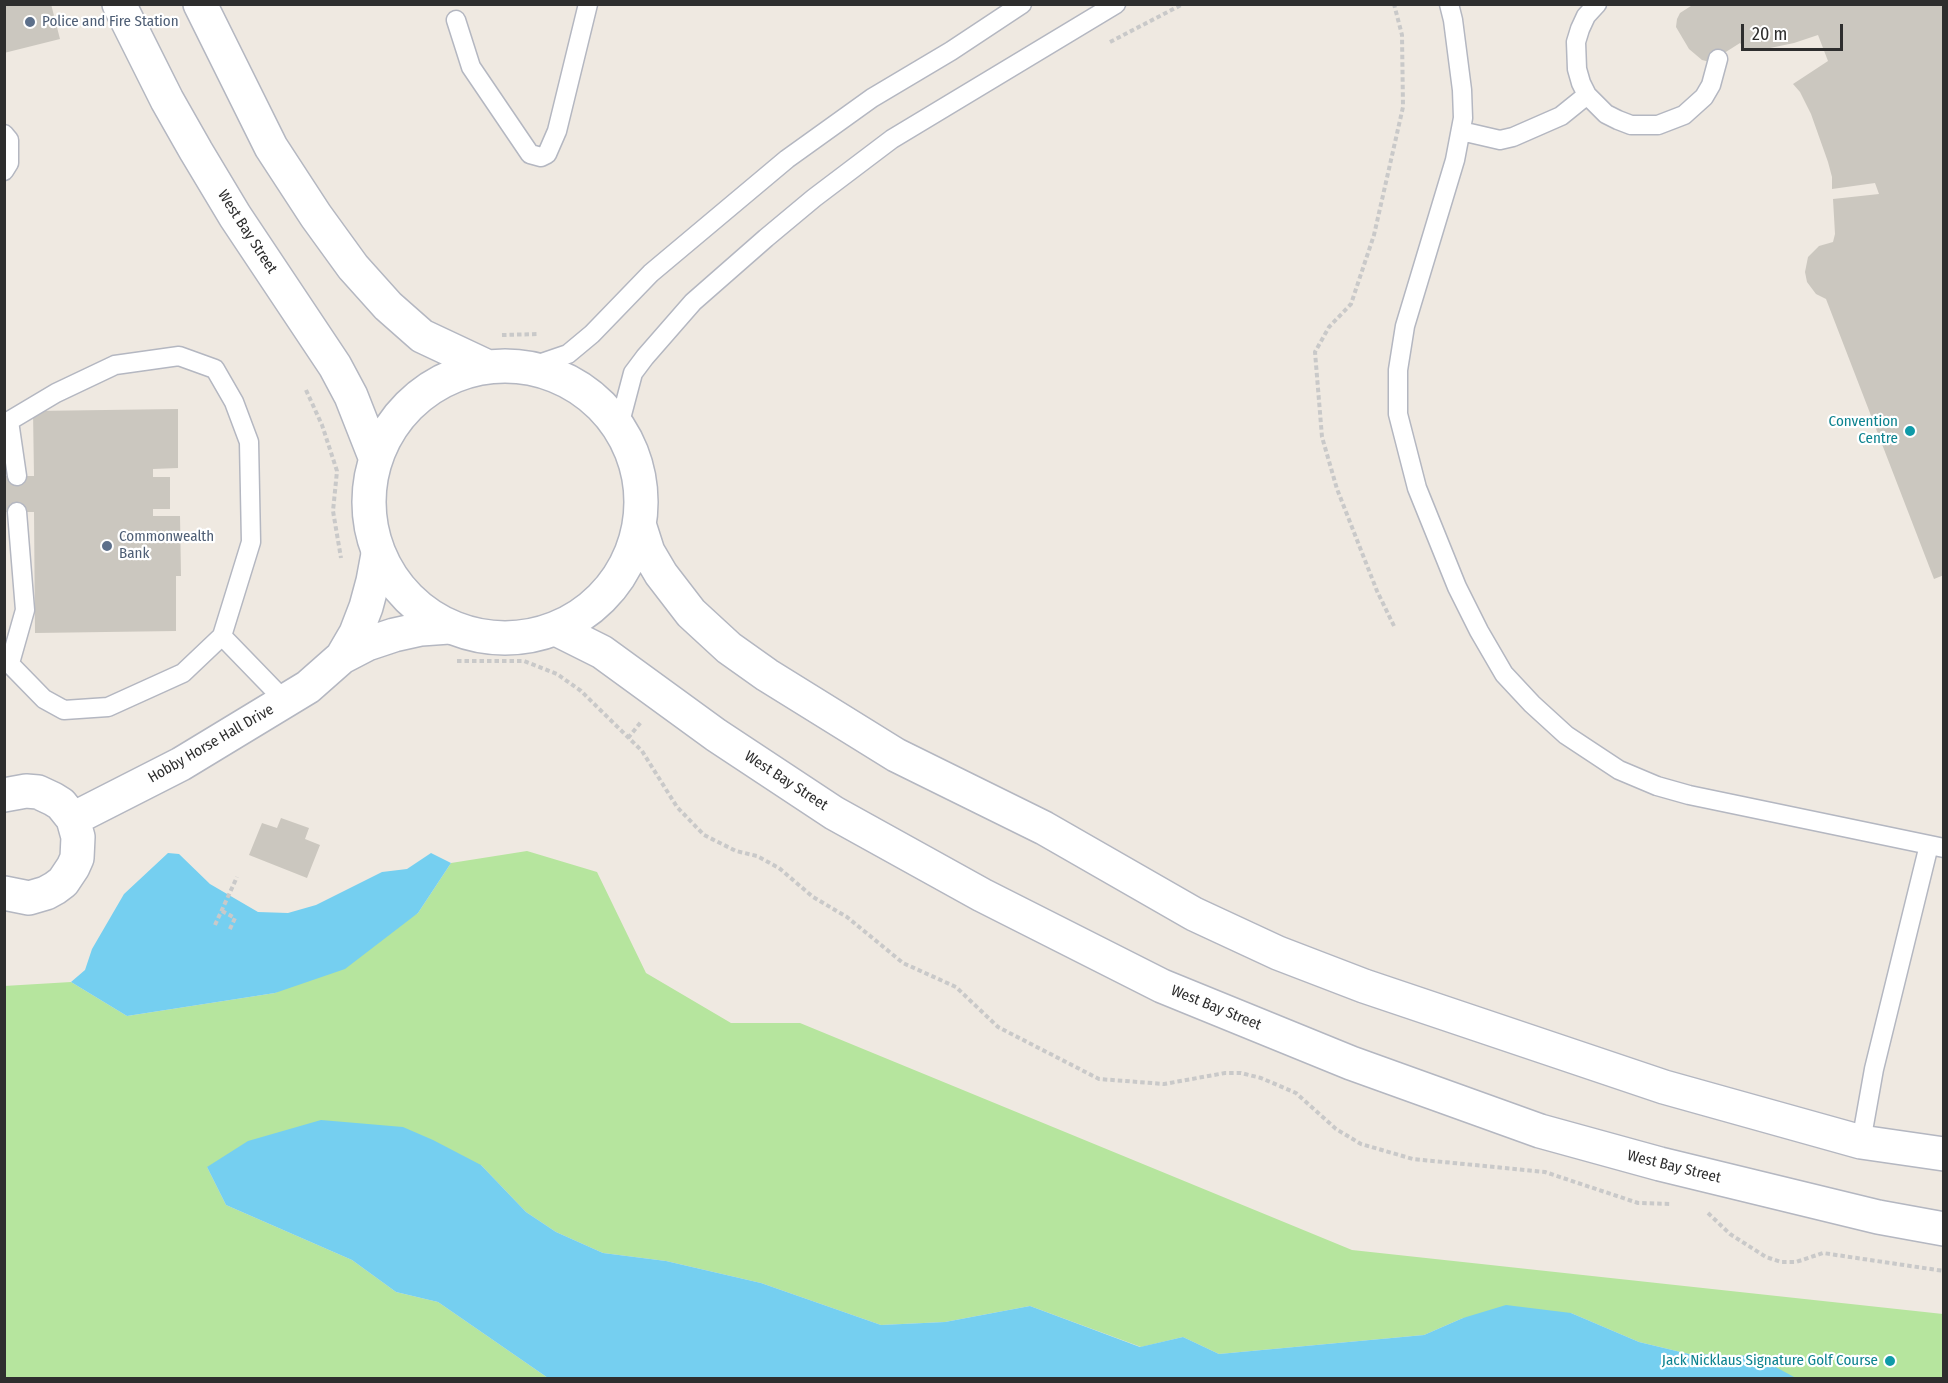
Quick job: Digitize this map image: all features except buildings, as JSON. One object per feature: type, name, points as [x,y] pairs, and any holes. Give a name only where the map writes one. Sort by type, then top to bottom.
[{"type":"main road","name":"West Bay Street","points":[[119,4],[196,152],[235,216],[327,352],[351,396],[375,458]]},
{"type":"main road","points":[[200,4],[271,147],[353,267],[388,306],[422,336],[488,367]]},
{"type":"main road","points":[[488,367],[527,368],[563,378],[579,387],[594,398],[619,426],[628,441],[640,475],[642,510],[640,527],[629,560],[611,589],[586,612],[556,629],[513,639],[470,634],[449,627],[413,603],[398,587],[378,554],[369,516],[369,496],[375,458],[397,420],[428,390],[447,379],[488,367]]},
{"type":"main road","points":[[640,527],[648,552],[678,597],[699,621],[729,648],[766,675],[897,755],[1044,828],[1194,914],[1278,953],[1420,1005],[1664,1087],[1861,1142],[1944,1154]]},
{"type":"main road","name":"Hobby Horse Hall Drive","points":[[342,657],[356,633],[366,607],[378,554]]},
{"type":"main road","name":"Hobby Horse Hall Drive","points":[[73,819],[181,764],[308,687],[342,657],[367,644],[421,629],[449,627]]},
{"type":"main road","name":"West Bay Street","points":[[556,629],[602,652],[716,735],[834,813],[982,895],[1162,986],[1351,1063],[1540,1131],[1671,1167],[1878,1217],[1944,1229]]},
{"type":"main road","points":[[4,795],[15,792],[38,792],[61,804],[73,819],[78,837],[77,858],[63,882],[37,896],[18,897],[4,893]]},
{"type":"lane","points":[[456,20],[471,67],[530,154],[541,157],[547,154],[557,131],[588,4]]},
{"type":"lane","points":[[527,368],[568,354],[592,334],[651,273],[787,159],[872,98],[951,51],[1022,4]]},
{"type":"lane","points":[[619,426],[633,373],[645,357],[693,302],[766,238],[892,139],[1116,4]]},
{"type":"lane","points":[[1449,4],[1462,90],[1463,118],[1455,160],[1406,326],[1398,370],[1398,414],[1417,488],[1445,558],[1479,631],[1504,674],[1566,735],[1604,762],[1629,774],[1689,795],[1936,847],[1874,1069],[1861,1142]]},
{"type":"lane","points":[[1596,4],[1586,16],[1576,42],[1577,69],[1587,95],[1606,114],[1618,120],[1631,125],[1644,126],[1665,123],[1684,115],[1704,97],[1714,79],[1718,58]]},
{"type":"lane","points":[[1461,131],[1500,140],[1513,137],[1561,116],[1587,95]]},
{"type":"lane","points":[[4,134],[9,140],[9,163],[4,171]]},
{"type":"lane","points":[[17,476],[7,423],[56,393],[115,365],[179,356],[215,369],[234,402],[249,442],[251,542],[222,636],[183,673],[108,707],[64,710],[44,699],[7,660],[25,610],[18,512]]},
{"type":"lane","points":[[222,636],[285,701]]},
{"type":"path","points":[[1103,45],[1183,4]]},
{"type":"path","points":[[1394,4],[1402,35],[1404,107],[1374,235],[1351,304],[1329,327],[1315,352],[1322,437],[1337,489],[1377,591],[1394,626]]},
{"type":"path","points":[[499,335],[542,334]]},
{"type":"path","points":[[327,352],[297,370],[322,425],[337,471],[333,511],[343,569]]},
{"type":"path","points":[[215,925],[237,877]]},
{"type":"path","points":[[222,911],[235,918],[228,931]]},
{"type":"green space","points":[[527,851],[597,872],[646,973],[731,1023],[800,1023],[1352,1250],[1943,1314],[1943,1378],[1772,1378],[1755,1356],[1689,1354],[1639,1342],[1571,1313],[1463,1318],[1424,1335],[1219,1354],[1183,1337],[1141,1347],[1030,1306],[945,1322],[881,1325],[761,1283],[666,1261],[603,1253],[556,1232],[526,1212],[481,1165],[207,1167],[226,1205],[352,1260],[396,1292],[438,1302],[548,1378],[5,1378],[4,986],[71,982],[127,1016],[275,993],[418,913],[451,863]]},
{"type":"water","points":[[168,853],[179,854],[210,884],[258,912],[288,913],[316,905],[382,872],[407,869],[431,853],[451,863],[418,913],[345,969],[275,993],[127,1016],[71,982],[85,970],[92,949],[124,894]]},
{"type":"water","points":[[321,1120],[403,1127],[433,1140],[481,1165],[526,1212],[556,1232],[603,1253],[666,1261],[761,1283],[881,1325],[945,1322],[1030,1306],[1140,1347],[1183,1337],[1219,1354],[1424,1335],[1463,1318],[1506,1305],[1571,1313],[1639,1342],[1689,1354],[1755,1356],[1796,1378],[548,1378],[438,1302],[396,1292],[352,1260],[226,1205],[207,1167],[248,1141]]},
{"type":"place","name":"Police and Fire Station","points":[[30,22]]},
{"type":"place","name":"Convention Centre","points":[[1910,431]]},
{"type":"place","name":"Commonwealth Bank","points":[[107,546]]},
{"type":"place","name":"Jack Nicklaus Signature Golf Course","points":[[1890,1361]]}]
